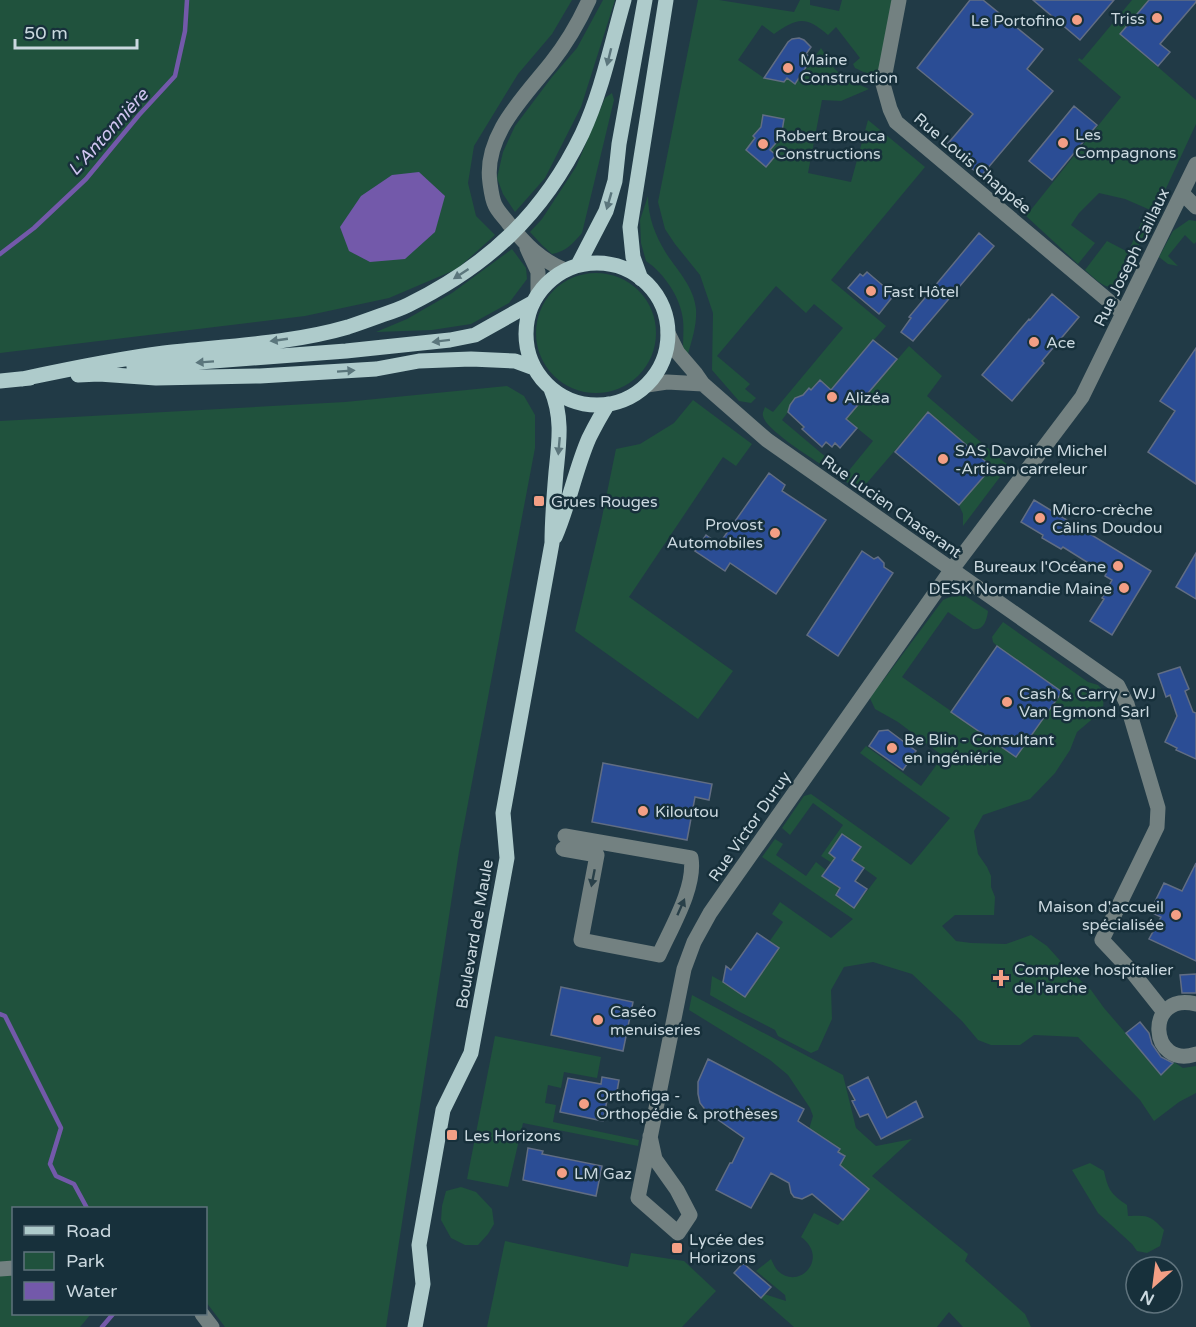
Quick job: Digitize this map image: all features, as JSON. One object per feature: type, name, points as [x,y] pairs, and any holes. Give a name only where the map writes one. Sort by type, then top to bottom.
[{"type":"main road","points":[[22,379],[112,360],[306,336],[347,327],[406,306],[460,275],[507,239],[547,193],[561,171],[581,136],[596,98],[624,0]]},
{"type":"main road","points":[[572,268],[606,211],[615,181],[619,144],[645,0]]},
{"type":"main road","points":[[641,279],[633,257],[630,226],[666,0]]},
{"type":"main road","points":[[99,374],[130,367],[346,351],[450,340],[475,335],[535,298],[553,278],[572,268],[591,263],[612,264],[624,268],[651,288],[659,300],[667,320],[668,333],[667,348],[656,374],[647,385],[629,398],[608,405],[574,402],[558,394],[538,375],[528,352],[525,336],[527,319],[535,298]]},
{"type":"main road","points":[[0,381],[99,374],[156,378],[260,376],[376,369],[418,361],[471,359],[501,359],[534,368]]},
{"type":"main road","name":"Boulevard de Maule","points":[[415,1327],[423,1284],[419,1245],[443,1110],[471,1053],[507,858],[502,813],[552,543],[560,435],[558,411],[551,389]]},
{"type":"main road","name":"Boulevard de Maule","points":[[552,543],[563,519],[588,440],[608,405]]},
{"type":"street","points":[[535,298],[538,272],[526,245],[495,206],[488,172],[500,133],[512,113],[553,60],[582,16],[589,0]]},
{"type":"street","name":"Rue Louis Chappée","points":[[899,0],[883,84],[896,122],[1123,313]]},
{"type":"street","name":"Rue Joseph Caillaux","points":[[952,570],[1082,397],[1196,164]]},
{"type":"street","points":[[1182,193],[1196,207]]},
{"type":"street","points":[[526,245],[555,266],[572,268]]},
{"type":"street","name":"Rue Lucien Chaserant","points":[[668,333],[678,354],[703,384],[767,440],[1118,686],[1127,704],[1158,808],[1157,827],[1102,940],[1133,973],[1164,1012]]},
{"type":"street","points":[[647,385],[667,382],[703,384]]},
{"type":"street","name":"Rue Victor Duruy","points":[[651,1136],[655,1159],[677,1190],[690,1215],[678,1233],[638,1198],[684,969],[694,942],[710,913],[952,570]]},
{"type":"street","points":[[564,842],[691,858],[688,890],[659,954],[581,940],[597,855],[564,842]]},
{"type":"street","points":[[1196,1004],[1188,1002],[1171,1006],[1164,1012],[1158,1027],[1162,1043],[1174,1054],[1182,1056],[1196,1054]]},
{"type":"street","points":[[203,1315],[212,1327]]},
{"type":"green space","points":[[0,0],[572,0],[552,34],[518,74],[474,146],[468,183],[476,216],[495,235],[457,269],[389,298],[305,316],[0,353]]},
{"type":"green space","points":[[603,0],[615,0],[581,107],[545,178],[515,212],[503,194],[497,178],[503,152],[515,126],[577,48]]},
{"type":"green space","points":[[698,0],[719,0],[794,12],[800,0],[810,0],[810,5],[839,11],[842,0],[892,0],[879,72],[872,76],[855,68],[853,64],[860,58],[836,27],[828,35],[813,24],[801,21],[774,34],[762,25],[738,60],[764,78],[784,82],[787,78],[795,84],[821,48],[833,67],[844,78],[869,89],[841,101],[822,100],[808,173],[851,182],[868,120],[925,167],[831,280],[886,326],[831,390],[819,380],[811,390],[795,398],[782,420],[827,458],[822,465],[779,435],[766,422],[763,414],[765,407],[773,412],[843,328],[814,304],[806,313],[776,286],[717,356],[750,384],[745,389],[756,398],[751,403],[739,401],[712,370],[713,313],[700,275],[665,229],[658,202]]},
{"type":"green space","points":[[1132,0],[1149,0],[1120,34],[1196,100],[1196,124],[1155,212],[1125,199],[1099,193],[1079,213],[1071,225],[1095,243],[1078,264],[1026,216],[1121,97],[1078,60],[1079,58],[1082,60]]},
{"type":"green space","points":[[612,93],[614,100],[582,233],[565,249],[552,254],[530,232],[542,219],[576,167],[605,98]]},
{"type":"green space","points":[[648,196],[649,211],[655,233],[689,286],[695,301],[696,321],[688,354],[683,349],[683,320],[679,303],[665,279],[646,261],[641,243],[640,220]]},
{"type":"green space","points":[[1143,219],[1150,222],[1123,279],[1118,284],[1108,287],[1085,270],[1107,241],[1128,252]]},
{"type":"green space","points":[[1189,220],[1196,221],[1196,242],[1194,244],[1185,235],[1168,256],[1178,266],[1168,264],[1159,257],[1173,231]]},
{"type":"green space","points":[[512,249],[526,268],[527,279],[509,303],[471,324],[432,330],[376,332],[407,319],[452,293]]},
{"type":"green space","points":[[596,273],[619,278],[638,291],[651,310],[656,333],[651,356],[638,375],[619,388],[596,393],[573,388],[554,375],[541,356],[536,333],[541,310],[554,291],[573,278]]},
{"type":"green space","points":[[909,346],[942,376],[927,396],[1009,465],[963,526],[963,514],[959,505],[992,467],[928,412],[860,491],[842,479],[873,441],[846,419]]},
{"type":"green space","points":[[507,386],[524,396],[535,415],[535,448],[459,851],[386,1327],[225,1327],[207,1303],[207,1207],[12,1207],[12,1315],[90,1315],[80,1327],[0,1327],[0,421],[345,402]]},
{"type":"green space","points":[[693,400],[752,444],[736,466],[723,457],[629,597],[733,671],[698,719],[575,631],[616,449],[640,444],[674,423]]},
{"type":"green space","points":[[964,595],[988,611],[984,624],[980,628],[973,629],[948,612],[902,677],[951,711],[997,646],[992,637],[1003,622],[1088,682],[1098,685],[1104,692],[1103,710],[1077,732],[1070,750],[1055,773],[1030,799],[983,815],[974,831],[978,854],[991,876],[991,887],[995,897],[994,915],[955,915],[942,926],[956,941],[971,943],[1006,944],[1031,935],[1047,946],[1091,990],[1161,1074],[1174,1062],[1183,1068],[1196,1066],[1196,1093],[1179,1102],[1154,1121],[1140,1100],[1078,1037],[1034,1035],[1020,1045],[991,1045],[978,1040],[962,1021],[912,974],[873,962],[844,967],[831,990],[832,1019],[818,1050],[811,1053],[778,1036],[775,1030],[710,995],[712,976],[745,996],[779,949],[769,942],[783,922],[772,914],[780,902],[831,938],[853,919],[762,857],[775,839],[783,844],[776,855],[806,876],[816,862],[826,870],[823,876],[840,888],[836,895],[854,908],[877,878],[852,860],[861,847],[843,835],[829,853],[835,858],[832,863],[821,856],[843,825],[813,803],[790,835],[782,828],[804,796],[811,794],[911,865],[950,818],[860,753],[866,746],[921,786],[943,756],[898,722],[875,709],[868,694],[878,682],[882,682],[943,600]]},
{"type":"green space","points":[[692,995],[843,1075],[856,1128],[876,1146],[912,1139],[872,1176],[968,1254],[965,1261],[1025,1314],[1031,1327],[963,1327],[949,1312],[937,1327],[794,1327],[761,1298],[764,1294],[786,1301],[785,1295],[756,1271],[771,1259],[777,1270],[786,1276],[802,1275],[812,1262],[813,1254],[809,1245],[801,1237],[814,1213],[838,1225],[868,1189],[846,1170],[838,1168],[840,1149],[809,1129],[813,1116],[810,1108],[788,1075],[770,1060],[689,1010]]},
{"type":"green space","points":[[495,1036],[601,1057],[597,1078],[564,1072],[561,1088],[548,1085],[545,1103],[556,1105],[553,1122],[639,1140],[638,1146],[523,1123],[508,1187],[467,1179]]},
{"type":"green space","points":[[1090,1163],[1104,1171],[1111,1191],[1127,1205],[1128,1216],[1148,1217],[1164,1230],[1160,1246],[1147,1253],[1137,1251],[1098,1213],[1072,1170]]},
{"type":"green space","points":[[461,1187],[476,1192],[492,1209],[494,1224],[478,1245],[465,1245],[451,1238],[441,1220],[446,1191]]},
{"type":"green space","points":[[505,1241],[628,1267],[631,1253],[684,1261],[716,1291],[682,1327],[487,1327]]},
{"type":"water","points":[[419,172],[445,196],[435,232],[405,259],[370,262],[349,251],[340,227],[361,196],[392,175]]},
{"type":"building","points":[[970,0],[983,0],[1043,49],[1027,69],[1053,91],[981,176],[945,147],[973,114],[917,68]]},
{"type":"building","name":"Le Portofino","points":[[1033,0],[1114,0],[1080,40]]},
{"type":"building","name":"Triss","points":[[1149,0],[1196,0],[1160,44],[1170,52],[1158,66],[1120,34]]},
{"type":"building","name":"Maine Construction","points":[[799,38],[811,47],[806,54],[812,58],[795,84],[787,78],[784,82],[764,78],[788,42]]},
{"type":"building","name":"Les Compagnons","points":[[1074,106],[1097,125],[1052,180],[1029,161]]},
{"type":"building","name":"Robert Brouca Constructions","points":[[763,115],[784,119],[781,137],[770,150],[776,155],[766,167],[746,150],[761,127]]},
{"type":"building","points":[[979,233],[994,246],[913,341],[901,332],[911,318],[909,317]]},
{"type":"building","name":"Fast Hôtel","points":[[867,272],[894,295],[879,314],[848,288],[860,274],[863,276]]},
{"type":"building","name":"Ace","points":[[1052,294],[1079,317],[1012,401],[982,375]]},
{"type":"building","name":"Alizéa","points":[[873,340],[897,359],[846,419],[857,428],[840,448],[835,443],[832,447],[826,442],[822,447],[802,429],[804,427],[788,412],[790,405],[795,398],[803,395],[809,388],[811,390],[820,380],[831,390]]},
{"type":"building","points":[[1196,348],[1196,484],[1148,452],[1175,411],[1160,401]]},
{"type":"building","name":"SAS Davoine Michel -Artisan carreleur","points":[[928,412],[992,467],[959,505],[895,452]]},
{"type":"building","name":"Provost Automobiles","points":[[769,473],[785,485],[782,491],[826,520],[776,594],[730,563],[725,571],[695,551],[706,535],[719,544]]},
{"type":"building","name":"Bureaux l'Océane","points":[[1034,500],[1151,571],[1112,635],[1090,621],[1104,599],[1102,598],[1112,580],[1063,547],[1061,549],[1042,538],[1043,535],[1021,522]]},
{"type":"building","points":[[862,551],[874,559],[878,557],[884,563],[884,567],[893,573],[838,656],[807,635]]},
{"type":"building","points":[[1196,553],[1196,599],[1176,587]]},
{"type":"building","name":"Cash & Carry - WJ Van Egmond Sarl","points":[[997,646],[1062,692],[1016,757],[951,712]]},
{"type":"building","points":[[1180,667],[1189,689],[1185,691],[1193,712],[1196,713],[1196,759],[1165,742],[1177,716],[1170,695],[1166,697],[1158,674]]},
{"type":"building","name":"Be Blin - Consultant en ingéniérie","points":[[888,730],[916,751],[903,770],[869,746],[879,731]]},
{"type":"building","name":"Kiloutou","points":[[603,763],[712,784],[709,800],[695,797],[687,840],[592,822]]},
{"type":"building","points":[[842,834],[861,847],[852,860],[864,868],[855,881],[867,889],[854,908],[836,895],[840,888],[822,876],[835,858],[829,853]]},
{"type":"building","name":"Maison d'accueil spécialisée","points":[[1196,863],[1196,961],[1149,939],[1161,917],[1150,912],[1164,883],[1182,891]]},
{"type":"building","points":[[757,933],[779,948],[745,997],[723,982],[726,966],[731,970]]},
{"type":"building","name":"Maison d'accueil spécialisée","points":[[1196,974],[1196,993],[1182,993],[1180,975]]},
{"type":"building","name":"Caséo menuiseries","points":[[561,987],[633,1002],[623,1051],[551,1035]]},
{"type":"building","points":[[1140,1022],[1149,1033],[1152,1044],[1161,1057],[1173,1063],[1161,1075],[1126,1033]]},
{"type":"building","points":[[708,1059],[804,1109],[798,1121],[840,1149],[838,1152],[845,1156],[840,1165],[869,1189],[843,1220],[812,1194],[802,1199],[794,1197],[789,1183],[771,1173],[751,1208],[716,1190],[744,1138],[707,1112],[700,1103],[698,1082]]},
{"type":"building","name":"Orthofiga - Orthopédie & prothèses","points":[[602,1077],[619,1080],[616,1097],[608,1095],[603,1121],[560,1112],[568,1078],[601,1084]]},
{"type":"building","points":[[868,1077],[887,1118],[916,1101],[923,1117],[881,1139],[868,1114],[860,1117],[848,1087]]},
{"type":"building","name":"LM Gaz","points":[[528,1148],[543,1151],[542,1154],[602,1166],[596,1196],[523,1180]]},
{"type":"building","points":[[743,1263],[771,1287],[761,1298],[734,1273]]},
{"type":"waterway","name":"L'Antonnière","points":[[0,254],[34,228],[86,179],[175,76],[185,31],[187,0]]},
{"type":"waterway","name":"L'Antonnière","points":[[0,1014],[5,1016],[61,1128],[50,1164],[56,1176],[74,1184],[86,1207]]},
{"type":"waterway","name":"L'Antonnière","points":[[102,1327],[112,1315]]},
{"type":"place","name":"Triss","points":[[1157,18]]},
{"type":"place","name":"Le Portofino","points":[[1077,20]]},
{"type":"place","name":"Maine Construction","points":[[788,68]]},
{"type":"place","name":"Les Compagnons","points":[[1063,143]]},
{"type":"place","name":"Robert Brouca Constructions","points":[[763,144]]},
{"type":"place","name":"Fast Hôtel","points":[[871,291]]},
{"type":"place","name":"Ace","points":[[1034,342]]},
{"type":"place","name":"Alizéa","points":[[832,397]]},
{"type":"place","name":"SAS Davoine Michel -Artisan carreleur","points":[[943,459]]},
{"type":"place","name":"Grues Rouges","points":[[539,501]]},
{"type":"place","name":"Micro-crèche Câlins Doudou","points":[[1040,518]]},
{"type":"place","name":"Provost Automobiles","points":[[775,533]]},
{"type":"place","name":"Bureaux l'Océane","points":[[1118,566]]},
{"type":"place","name":"DESK Normandie Maine","points":[[1124,588]]},
{"type":"place","name":"Cash & Carry - WJ Van Egmond Sarl","points":[[1007,702]]},
{"type":"place","name":"Be Blin - Consultant en ingéniérie","points":[[892,748]]},
{"type":"place","name":"Kiloutou","points":[[643,811]]},
{"type":"place","name":"Maison d'accueil spécialisée","points":[[1176,915]]},
{"type":"place","name":"Complexe hospitalier de l'arche","points":[[1001,978]]},
{"type":"place","name":"Caséo menuiseries","points":[[598,1020]]},
{"type":"place","name":"Orthofiga - Orthopédie & prothèses","points":[[584,1104]]},
{"type":"place","name":"Les Horizons","points":[[452,1135]]},
{"type":"place","name":"LM Gaz","points":[[562,1173]]},
{"type":"place","name":"Lycée des Horizons","points":[[677,1248]]}]
